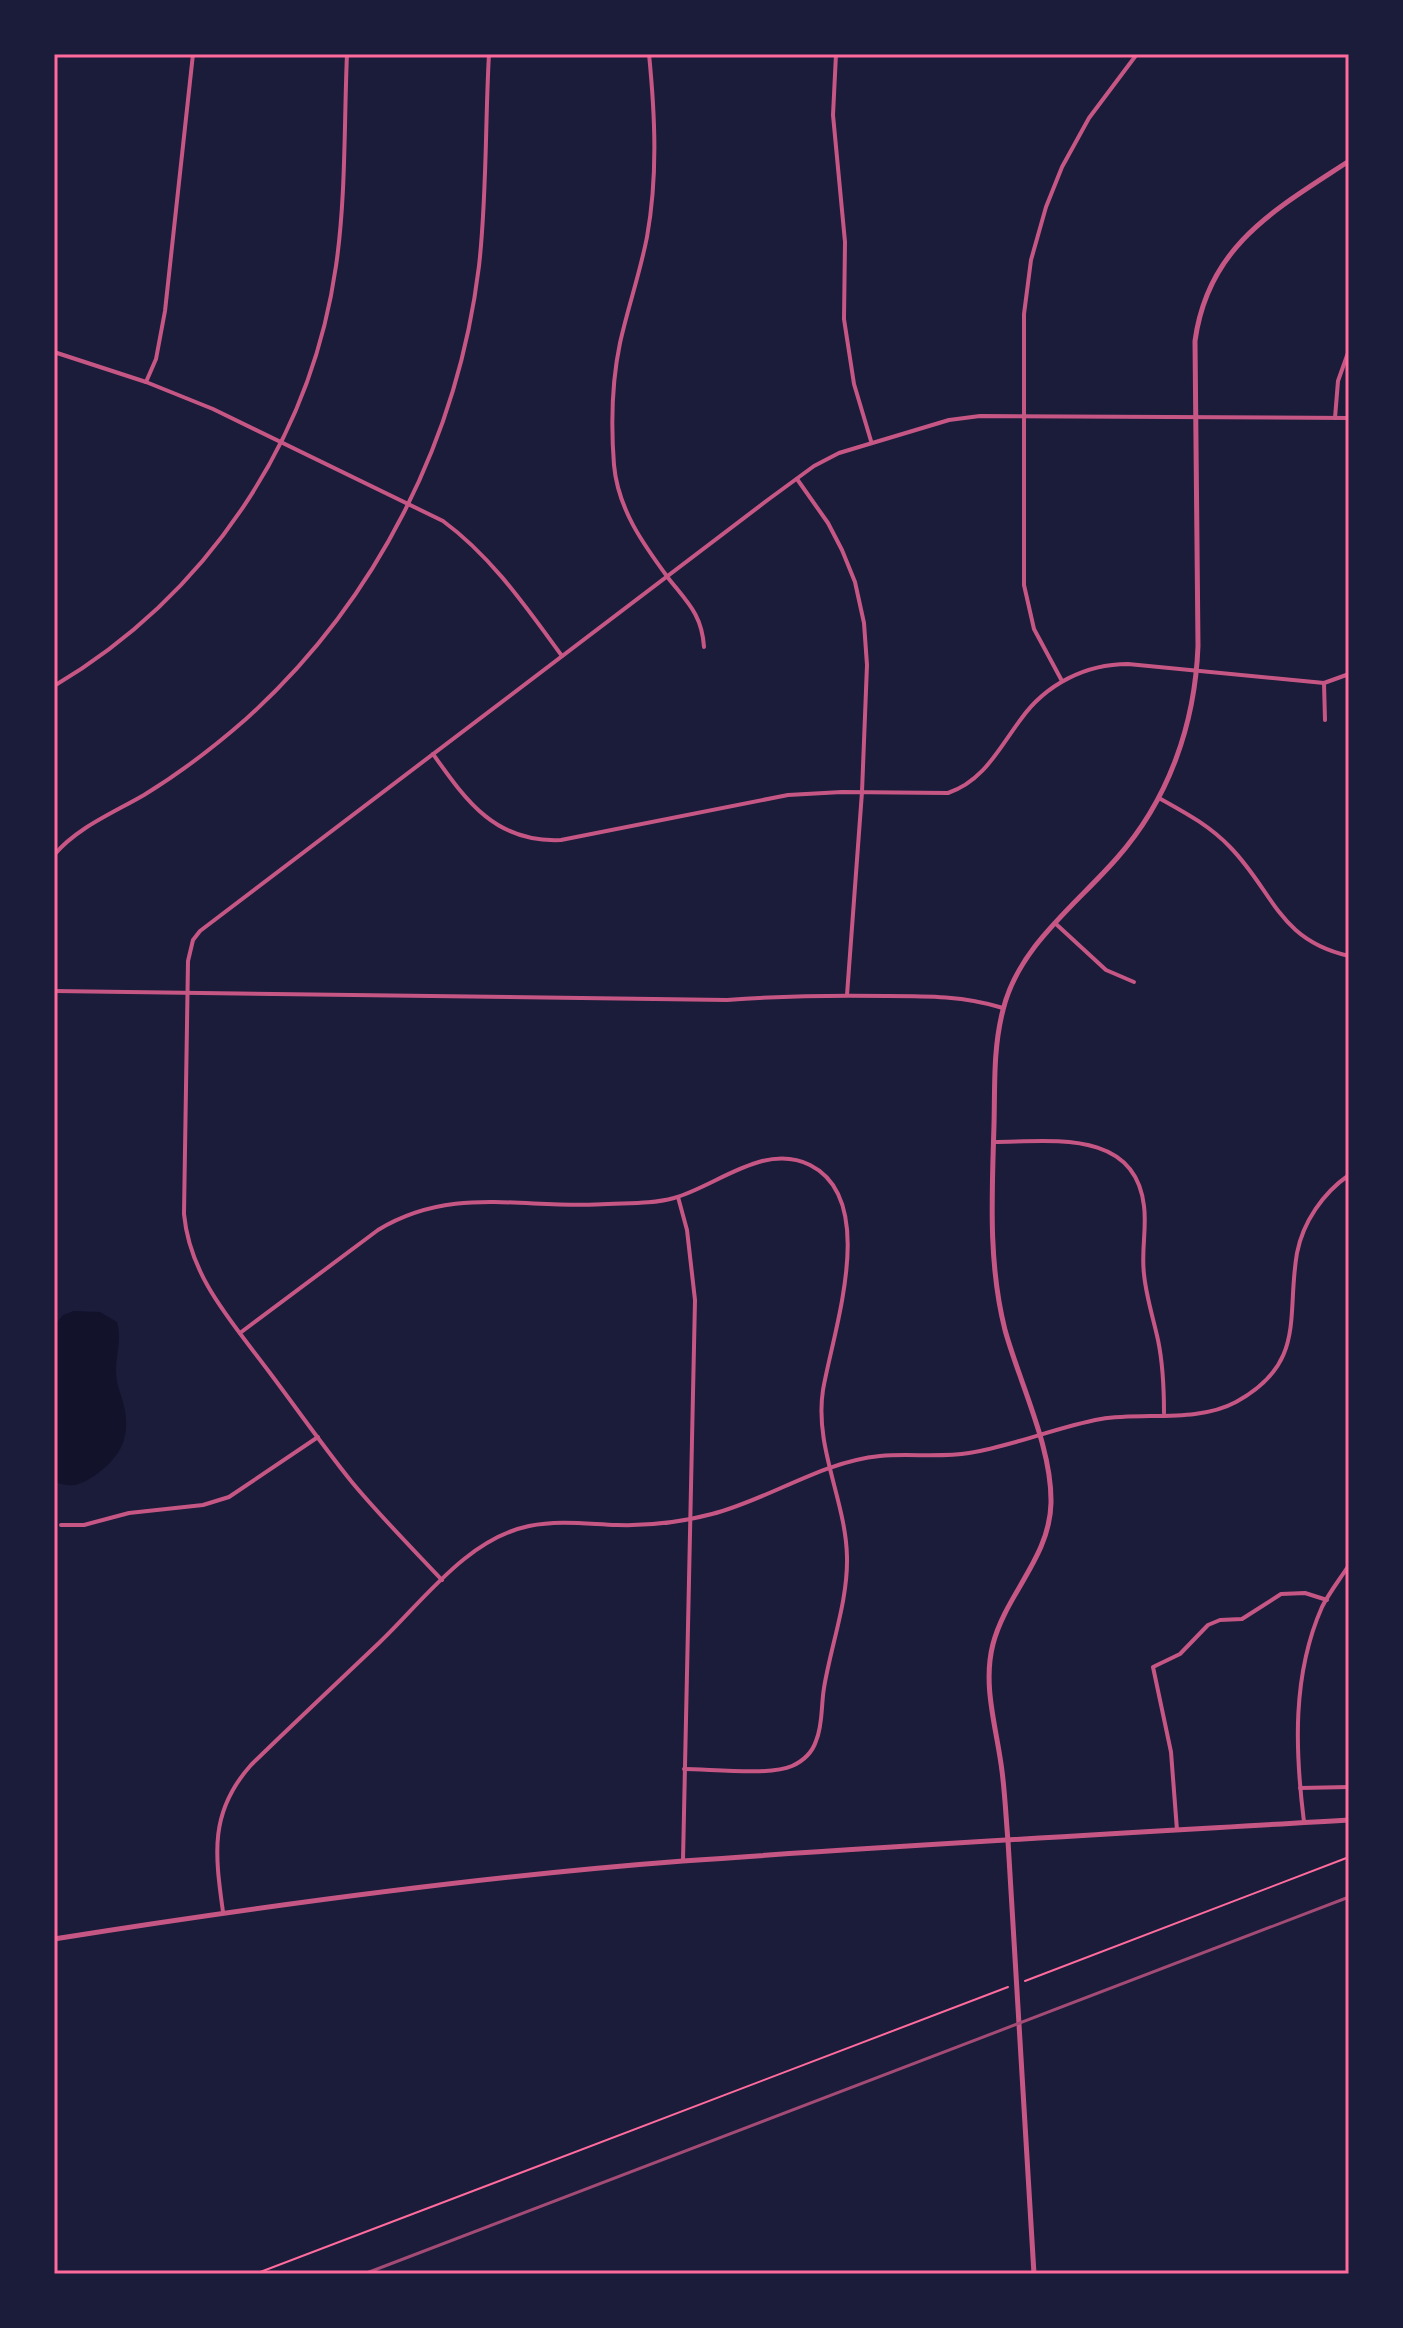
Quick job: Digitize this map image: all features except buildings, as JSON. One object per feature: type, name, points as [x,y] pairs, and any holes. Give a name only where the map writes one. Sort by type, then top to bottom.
[{"type":"street","points":[[146,382],[156,359],[165,311],[193,54]]},
{"type":"street","points":[[54,686],[129,634],[193,573],[249,501],[281,441],[308,380],[321,339],[336,267],[347,54]]},
{"type":"street","points":[[54,855],[78,832],[189,765],[260,706],[334,624],[382,553],[408,504],[441,428],[468,332],[481,238],[489,54]]},
{"type":"street","points":[[649,54],[654,127],[652,201],[640,272],[617,358],[613,444],[617,482],[625,509],[637,534],[700,620],[704,647]]},
{"type":"street","points":[[836,54],[833,115],[845,242],[844,319],[854,384],[871,441]]},
{"type":"street","points":[[1062,681],[1034,629],[1026,597],[1023,564],[1024,314],[1031,260],[1055,182],[1082,129],[1137,54]]},
{"type":"street","points":[[1034,2274],[1008,1841],[990,1692],[990,1662],[997,1631],[1042,1548],[1048,1527],[1051,1485],[997,1292],[992,1237],[996,1042],[1003,1008],[1024,962],[1118,856],[1158,798],[1182,741],[1197,670],[1194,417],[1196,330],[1203,303],[1220,267],[1259,221],[1349,161]]},
{"type":"street","points":[[1335,418],[1338,381],[1349,350]]},
{"type":"street","points":[[54,352],[146,382],[213,409],[443,521],[476,547],[500,574],[562,656]]},
{"type":"street","points":[[442,1580],[375,1508],[318,1437],[200,1275],[186,1232],[184,1202],[189,949],[200,931],[830,456],[871,441],[963,418],[1023,415],[1349,418]]},
{"type":"street","points":[[797,479],[828,523],[842,550],[860,600],[864,623],[867,665],[862,792],[847,995]]},
{"type":"street","points":[[433,754],[460,793],[481,814],[513,834],[550,841],[788,795],[862,792],[928,795],[961,789],[980,776],[1036,701],[1062,681],[1091,669],[1118,664],[1324,683],[1349,674]]},
{"type":"street","points":[[1324,683],[1325,720]]},
{"type":"street","points":[[1158,798],[1202,823],[1223,840],[1241,859],[1286,922],[1304,938],[1349,956]]},
{"type":"street","points":[[1056,924],[1106,970],[1134,982]]},
{"type":"street","points":[[54,991],[727,1000],[847,995],[952,997],[1003,1008]]},
{"type":"street","points":[[993,1142],[1095,1145],[1121,1161],[1137,1180],[1144,1206],[1146,1296],[1162,1366],[1164,1414]]},
{"type":"street","points":[[240,1333],[360,1241],[411,1212],[457,1202],[597,1205],[654,1202],[678,1197],[756,1163],[775,1159],[796,1160],[822,1173],[836,1188],[847,1223],[840,1313],[821,1406],[846,1541],[846,1581],[826,1672],[817,1741],[803,1760],[786,1769],[684,1769]]},
{"type":"street","points":[[223,1912],[217,1831],[221,1811],[236,1783],[442,1580],[490,1541],[529,1526],[560,1522],[644,1525],[690,1519],[748,1503],[830,1467],[876,1456],[965,1454],[1003,1447],[1102,1419],[1207,1412],[1233,1404],[1260,1386],[1277,1366],[1288,1344],[1293,1323],[1295,1266],[1300,1241],[1321,1201],[1349,1175]]},
{"type":"street","points":[[678,1197],[687,1230],[695,1300],[683,1861]]},
{"type":"street","points":[[61,1525],[84,1525],[129,1513],[203,1505],[229,1497],[318,1437]]},
{"type":"street","points":[[1304,1822],[1297,1713],[1305,1654],[1327,1600],[1349,1565]]},
{"type":"street","points":[[1177,1830],[1171,1752],[1153,1667],[1180,1654],[1208,1625],[1250,1616],[1281,1594],[1305,1593],[1327,1600]]},
{"type":"street","points":[[1300,1788],[1349,1787]]},
{"type":"street","points":[[54,1939],[223,1912],[550,1873],[683,1861],[1349,1820]]},
{"type":"path","points":[[255,2274],[1349,1857]]},
{"type":"shaded area","points":[[74,1311],[100,1312],[117,1322],[116,1375],[126,1425],[122,1444],[112,1461],[89,1479],[70,1485],[54,1481],[54,1326],[63,1315]]},
{"type":"railway","points":[[364,2274],[1349,1897]]}]
